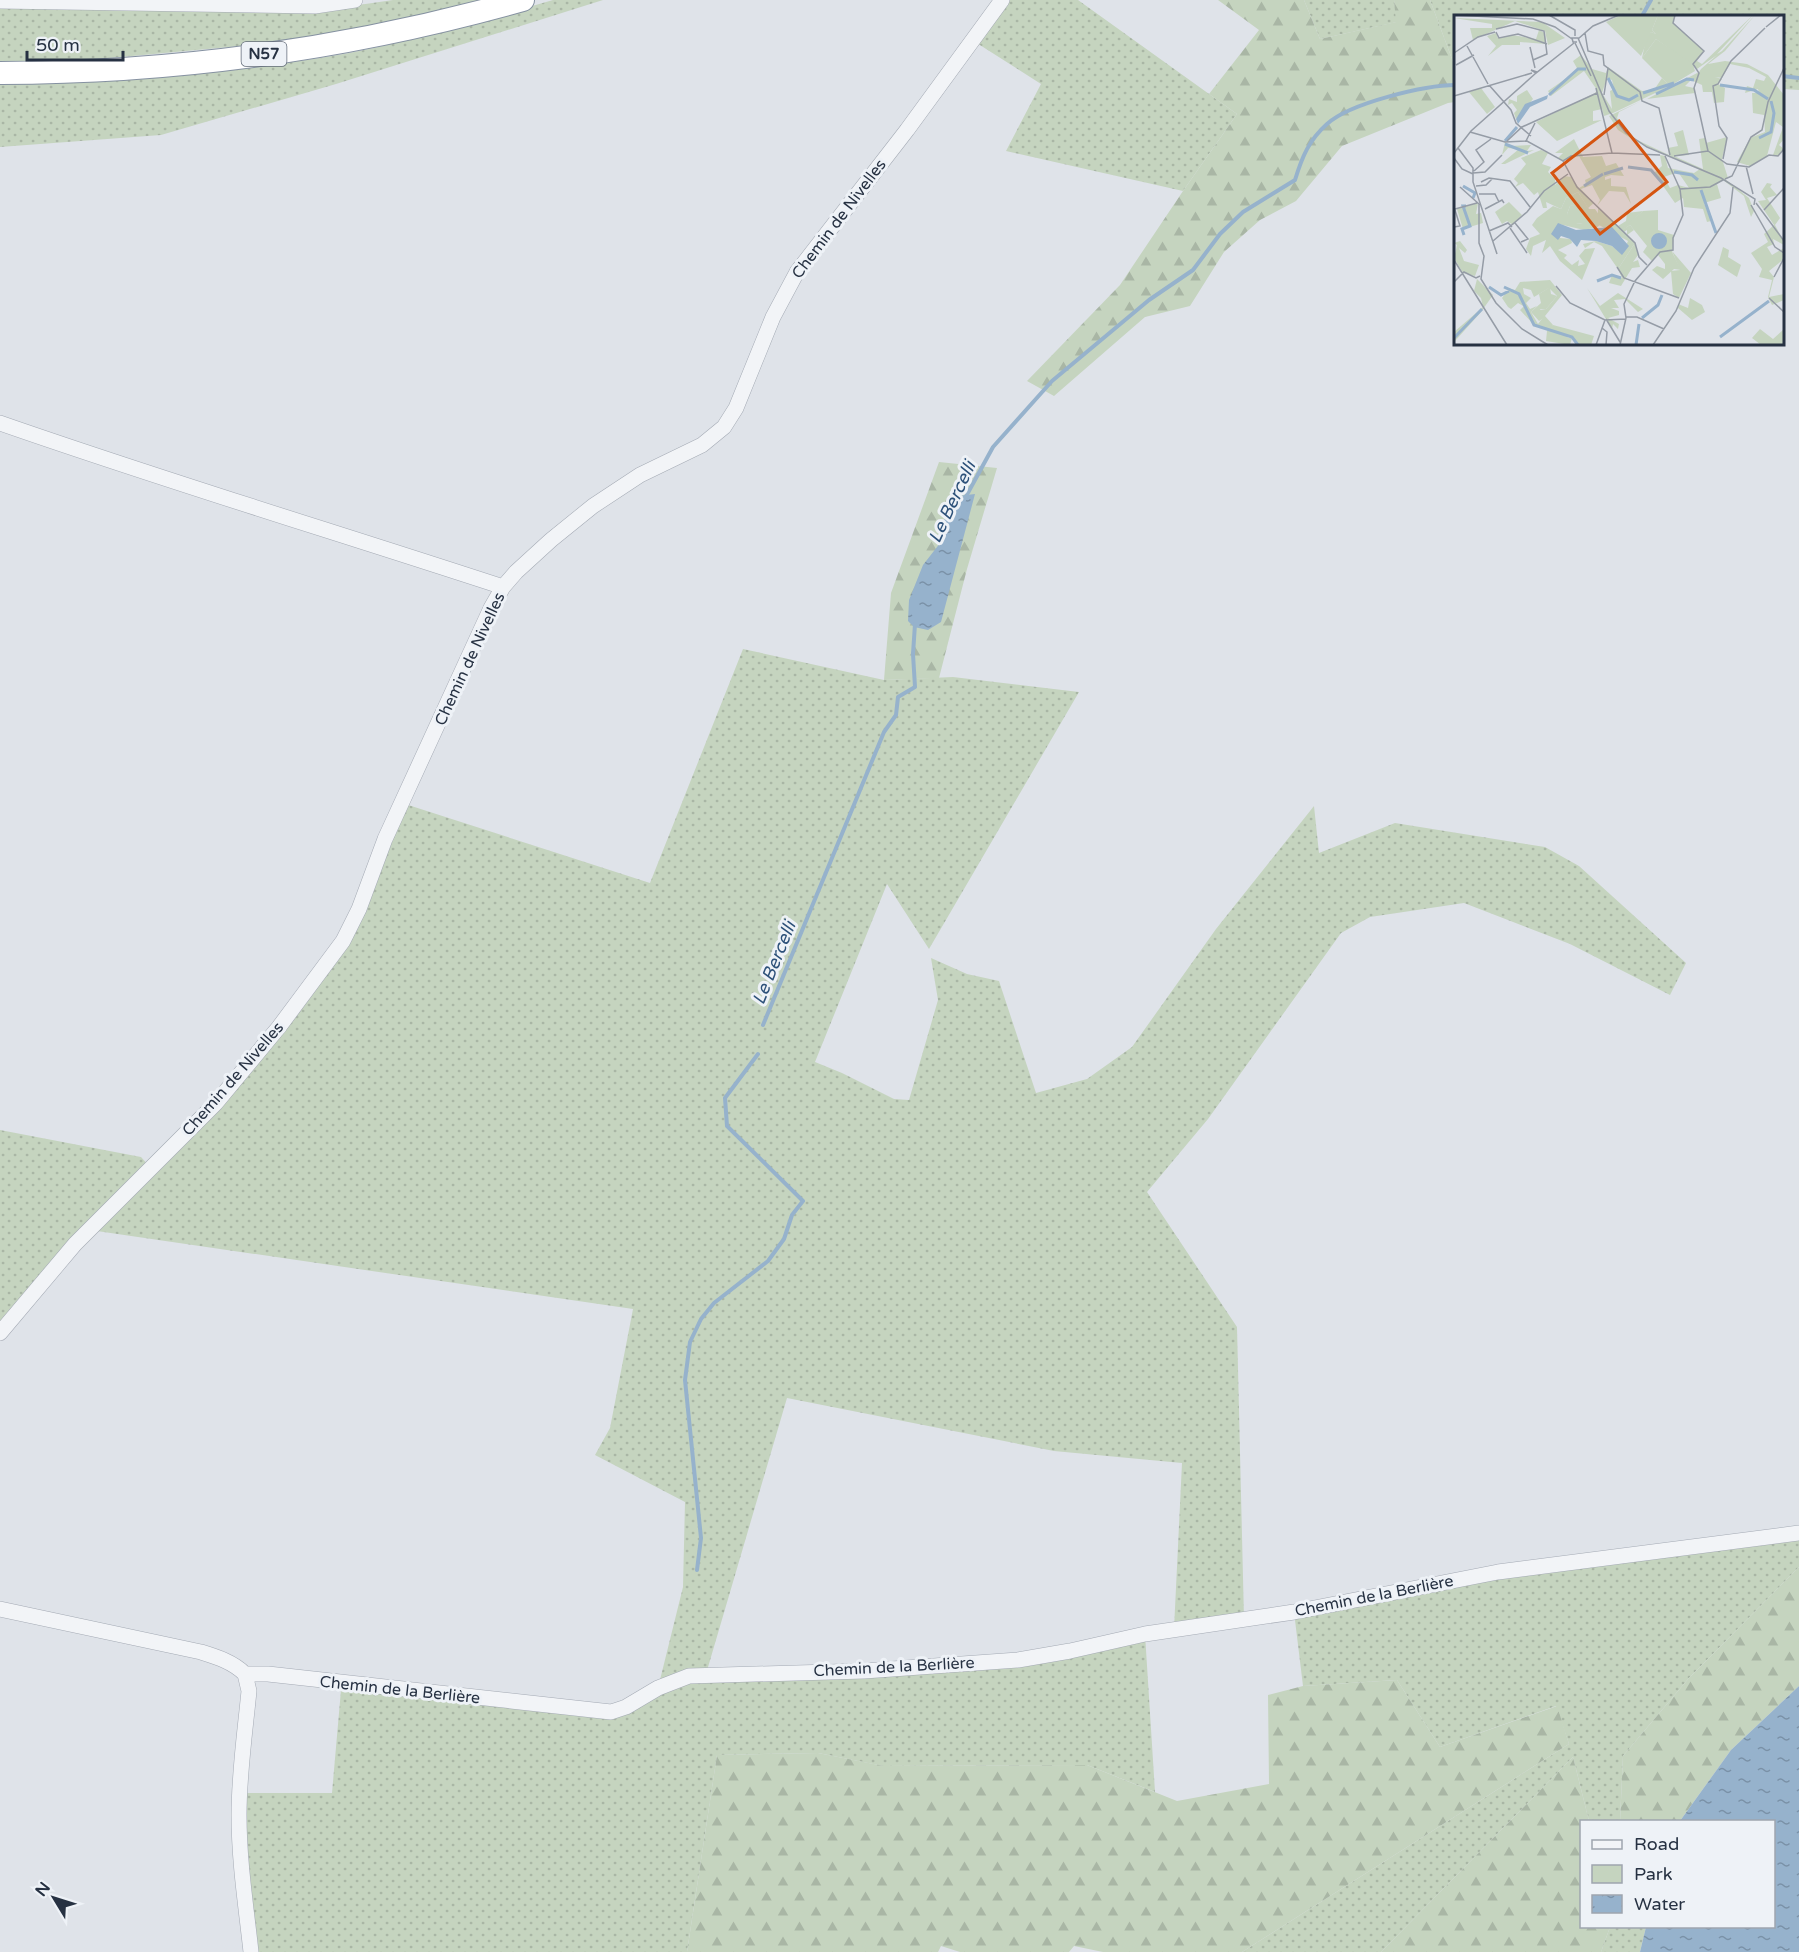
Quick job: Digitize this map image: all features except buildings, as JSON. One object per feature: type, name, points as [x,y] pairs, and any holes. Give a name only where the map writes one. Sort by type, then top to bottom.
[{"type":"highway","name":"N57","points":[[0,73],[112,70],[236,58],[374,36],[523,0]]},
{"type":"street","points":[[0,1],[315,6],[355,0]]},
{"type":"street","name":"Chemin de Nivelles","points":[[0,1333],[75,1244],[216,1104],[279,1027],[343,941],[359,909],[386,839],[491,608],[503,587],[551,540],[593,506],[640,475],[702,445],[724,427],[736,408],[773,317],[797,272],[907,130],[1002,0]]},
{"type":"street","points":[[0,423],[99,458],[503,587]]},
{"type":"street","name":"Chemin de la Berlière","points":[[245,1674],[268,1674],[611,1712],[626,1707],[671,1682],[689,1676],[864,1671],[1018,1660],[1145,1634],[1294,1612],[1498,1572],[1799,1533]]},
{"type":"street","points":[[0,1609],[201,1652],[224,1659],[239,1667],[245,1674],[249,1691],[239,1793],[239,1824],[251,1952]]},
{"type":"green space","points":[[393,0],[487,0],[448,12],[272,43],[78,61],[0,61],[0,6],[324,10]]},
{"type":"green space","points":[[553,0],[603,0],[336,84],[161,135],[0,147],[0,81],[205,70],[309,60],[414,39]]},
{"type":"green space","points":[[1002,0],[1078,0],[1237,114],[1183,191],[1006,151],[1041,84],[972,40]]},
{"type":"green space","points":[[1218,0],[1304,0],[1320,39],[1396,22],[1394,0],[1430,0],[1454,64],[1454,102],[1342,146],[1296,201],[1260,220],[1224,252],[1190,306],[1145,317],[1054,396],[1027,381],[1120,285],[1237,114],[1209,94],[1259,30]]},
{"type":"green space","points":[[1304,0],[1394,0],[1397,22],[1320,39]]},
{"type":"green space","points":[[1430,0],[1799,0],[1799,90],[1784,89],[1784,15],[1454,15],[1454,64]]},
{"type":"green space","points":[[939,462],[997,468],[967,569],[939,678],[884,680],[891,593]]},
{"type":"green space","points":[[743,649],[884,680],[953,677],[1079,692],[929,949],[887,884],[815,1062],[894,1099],[909,1100],[938,1000],[931,958],[967,974],[999,981],[1036,1093],[1087,1079],[1132,1047],[1216,929],[1314,806],[1319,853],[1395,823],[1545,847],[1579,866],[1686,963],[1670,995],[1570,944],[1464,903],[1370,917],[1341,933],[1208,1119],[1147,1192],[1237,1327],[1244,1619],[1174,1629],[1182,1463],[1054,1451],[787,1398],[706,1674],[941,1666],[1145,1634],[1155,1792],[1087,1765],[883,1766],[818,1753],[717,1755],[687,1952],[251,1952],[239,1793],[332,1793],[343,1684],[597,1712],[658,1688],[683,1587],[685,1502],[595,1455],[610,1428],[633,1309],[90,1230],[0,1333],[0,1130],[141,1157],[151,1168],[343,941],[402,803],[650,883]]},
{"type":"green space","points":[[1799,1533],[1799,1567],[1689,1678],[1623,1756],[1620,1820],[1589,1820],[1573,1757],[1381,1952],[1242,1952],[1569,1744],[1556,1706],[1440,1747],[1397,1680],[1303,1686],[1294,1612],[1419,1587]]},
{"type":"green space","points":[[1799,1567],[1799,1686],[1731,1750],[1681,1820],[1620,1820],[1623,1756],[1689,1678]]},
{"type":"green space","points":[[1397,1680],[1440,1747],[1557,1706],[1569,1744],[1242,1952],[1103,1952],[1074,1946],[1069,1952],[960,1952],[941,1946],[938,1952],[687,1952],[717,1755],[818,1753],[884,1766],[1087,1765],[1177,1801],[1269,1784],[1268,1695],[1303,1686]]},
{"type":"green space","points":[[1573,1757],[1589,1820],[1580,1820],[1580,1928],[1610,1928],[1601,1952],[1381,1952]]},
{"type":"green space","points":[[1610,1928],[1646,1928],[1640,1952],[1601,1952]]},
{"type":"water","points":[[975,494],[941,622],[928,630],[914,627],[908,621],[909,600],[923,565],[944,538],[942,524],[958,496]]},
{"type":"water","points":[[1799,1686],[1799,1952],[1640,1952],[1646,1928],[1775,1928],[1775,1820],[1681,1820],[1731,1750]]},
{"type":"waterway","points":[[1643,15],[1651,0]]},
{"type":"waterway","name":"Le Bercelli","points":[[1784,76],[1799,78]]},
{"type":"waterway","name":"Le Bercelli","points":[[964,500],[993,447],[1052,381],[1149,300],[1193,270],[1220,234],[1243,212],[1295,180],[1307,149],[1315,136],[1327,124],[1338,116],[1370,102],[1426,88],[1454,85]]},
{"type":"waterway","name":"Le Bercelli","points":[[763,1025],[884,732],[896,715],[898,697],[915,687],[913,654],[915,624]]},
{"type":"waterway","points":[[697,1570],[701,1538],[685,1380],[690,1342],[701,1319],[714,1303],[768,1261],[784,1239],[792,1215],[803,1201],[727,1126],[725,1098],[758,1054]]}]
